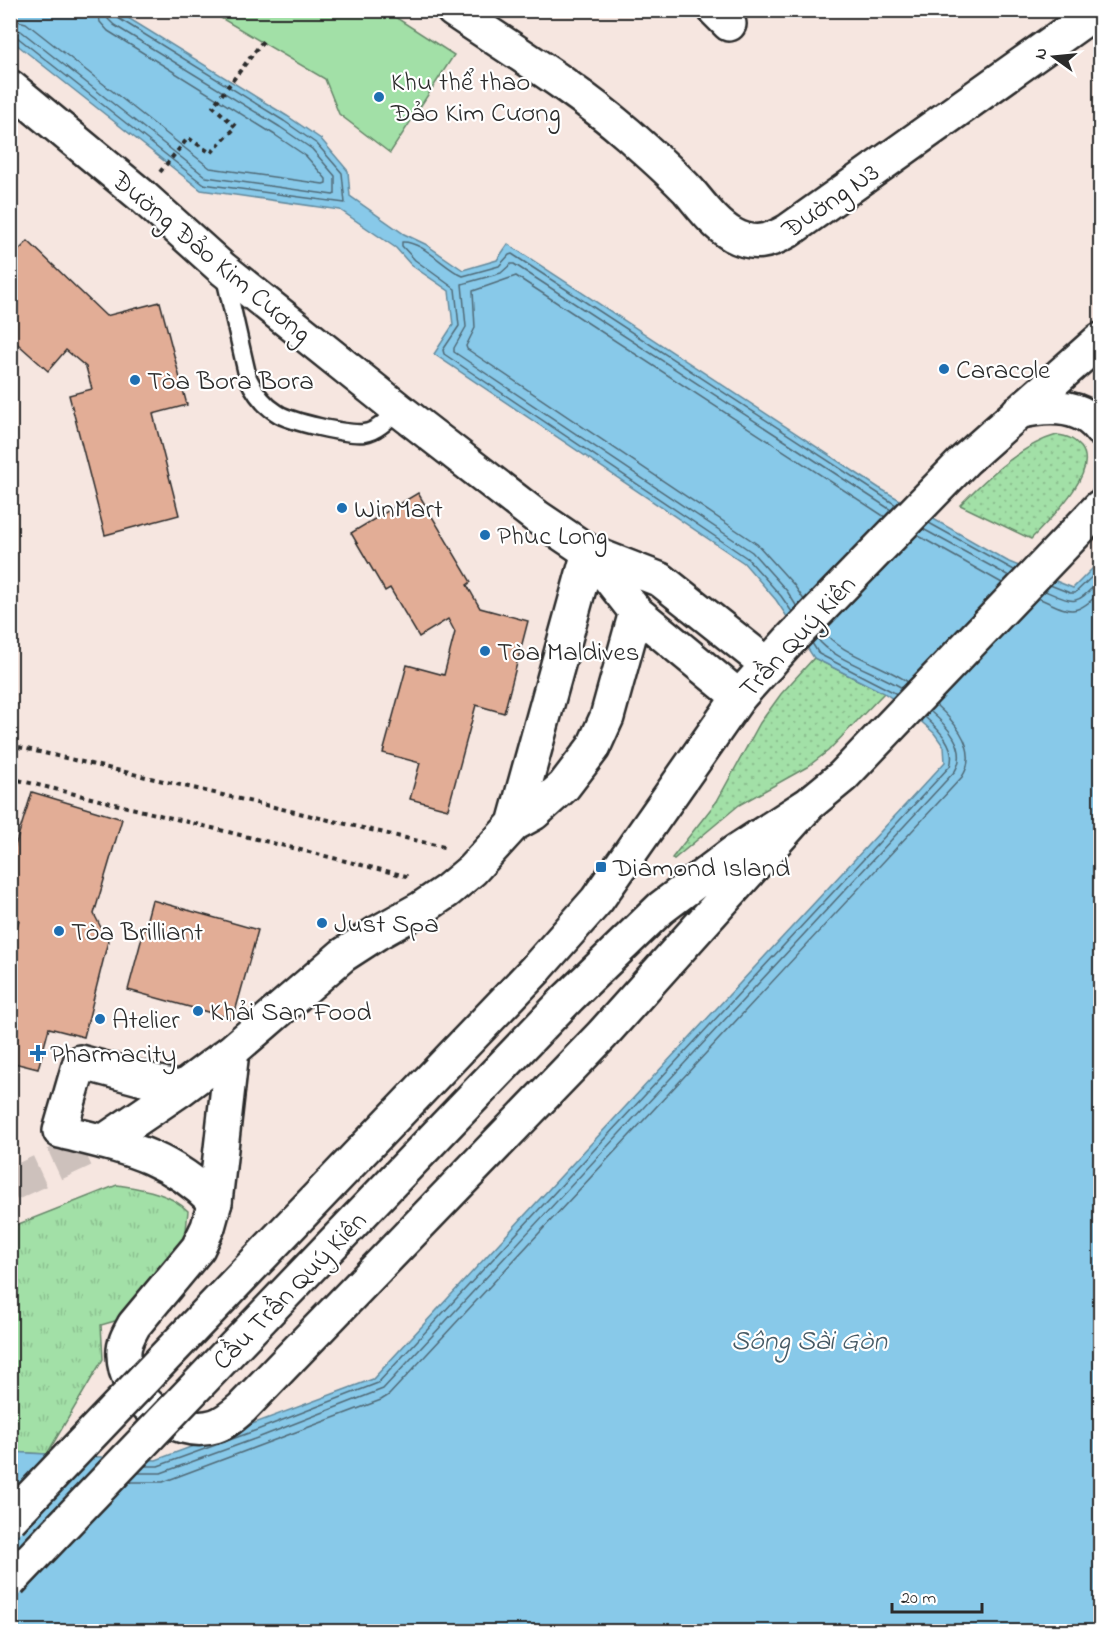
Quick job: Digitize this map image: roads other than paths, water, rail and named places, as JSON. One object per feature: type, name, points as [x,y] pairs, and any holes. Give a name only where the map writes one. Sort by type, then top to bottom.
[{"type":"street","name":"Đường N3","points":[[453,10],[560,81],[608,117],[666,168],[725,231],[741,239],[758,242],[773,239],[788,231],[1098,10]]},
{"type":"street","name":"Đường Đảo Kim Cương","points":[[10,87],[142,196],[223,269],[537,517],[589,552],[661,579],[778,653]]},
{"type":"street","name":"Trần Quý Kiên","points":[[536,969],[597,900],[740,697],[778,653],[965,460],[1101,340]]},
{"type":"street","points":[[1018,412],[1045,407],[1063,408],[1081,414],[1101,429]]},
{"type":"street","points":[[232,1051],[215,1202],[208,1227],[198,1248],[134,1325],[126,1339],[123,1353],[129,1380],[145,1402],[170,1421],[185,1427],[201,1429],[216,1426],[230,1419],[242,1408],[602,1035],[809,804],[843,776],[1101,507]]},
{"type":"street","name":"Đường Đảo Kim Cương","points":[[589,552],[636,612],[740,697]]},
{"type":"street","points":[[514,824],[589,552]]},
{"type":"street","points":[[103,1142],[232,1051],[343,955],[377,933],[422,909],[447,891],[472,870],[514,824],[549,801],[564,786],[593,748],[607,717],[636,612]]},
{"type":"street","name":"Cầu Trần Quý Kiên","points":[[10,1581],[567,999],[661,908],[735,852],[809,804]]},
{"type":"street","name":"Cầu Trần Quý Kiên","points":[[10,1519],[536,969]]},
{"type":"street","points":[[181,1089],[80,1062],[60,1131],[149,1155],[165,1162],[184,1174],[215,1202]]},
{"type":"lane","points":[[223,269],[248,378],[254,391],[277,413],[290,419],[349,433],[365,433],[380,426],[398,409]]},
{"type":"water","name":"Sông Sài Gòn","points":[[11,11],[117,11],[321,139],[348,171],[350,196],[404,234],[425,244],[463,270],[497,260],[508,244],[879,488],[1009,562],[1073,588],[1100,561],[1100,1631],[11,1631],[10,1452],[156,1460],[373,1379],[945,762],[944,747],[934,733],[905,707],[884,693],[814,658],[776,600],[744,563],[434,354],[453,325],[449,291],[411,265],[396,248],[340,210],[201,190],[11,40]]},
{"type":"tunnel","points":[[10,1185],[103,1142]]},
{"type":"place","name":"Khu thể thao Đảo Kim Cương","points":[[379,97]]},
{"type":"place","name":"Caracole","points":[[944,369]]},
{"type":"place","name":"Tòa Bora Bora","points":[[135,380]]},
{"type":"place","name":"WinMart","points":[[342,508]]},
{"type":"place","name":"Phuc Long","points":[[485,535]]},
{"type":"place","name":"Tòa Maldives","points":[[485,651]]},
{"type":"place","name":"Diamond Island","points":[[601,867]]},
{"type":"place","name":"Just Spa","points":[[322,923]]},
{"type":"place","name":"Tòa Brilliant","points":[[59,931]]},
{"type":"place","name":"Khải San Food","points":[[198,1011]]},
{"type":"place","name":"Atelier","points":[[100,1019]]},
{"type":"place","name":"Pharmacity","points":[[38,1053]]}]
